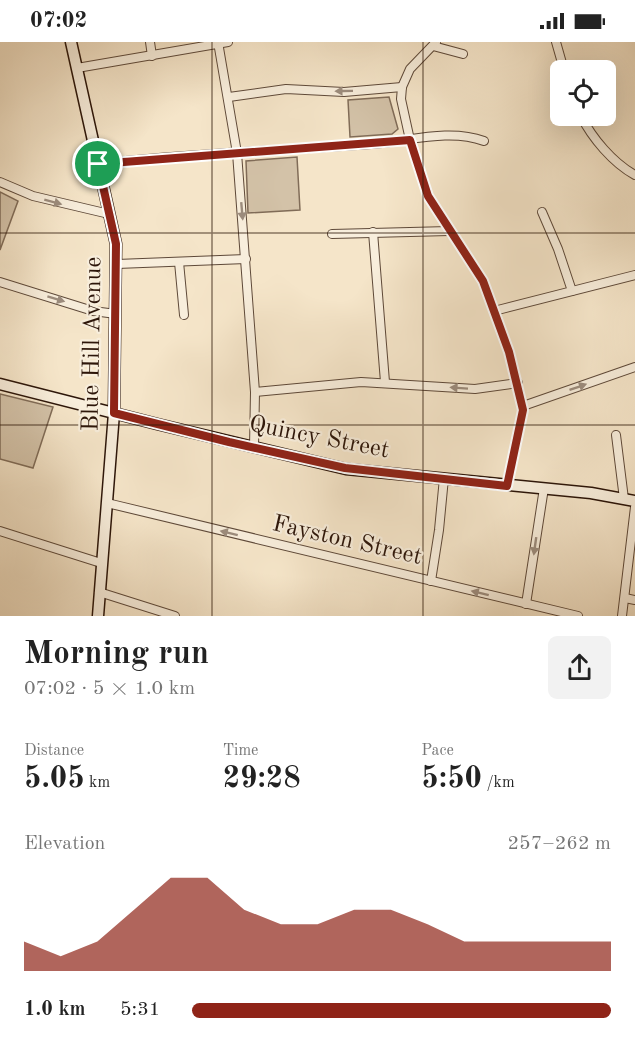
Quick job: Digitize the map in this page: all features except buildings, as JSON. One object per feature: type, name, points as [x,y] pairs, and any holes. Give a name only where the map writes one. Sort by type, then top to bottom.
[{"type":"main road","name":"Blue Hill Avenue","points":[[71,42],[116,244],[117,264],[114,413],[98,616]]},
{"type":"main road","name":"Quincy Street","points":[[0,384],[345,468],[544,488],[629,500]]},
{"type":"street","points":[[150,42],[152,56]]},
{"type":"street","points":[[77,68],[222,42],[237,153],[246,259],[255,392],[254,447]]},
{"type":"street","points":[[556,42],[561,60]]},
{"type":"street","points":[[463,54],[434,44],[410,69],[402,87],[401,99],[410,140],[428,196],[483,281],[518,384],[523,406],[507,486]]},
{"type":"street","points":[[228,97],[286,89],[344,92],[402,87]]},
{"type":"street","points":[[588,126],[598,142],[626,170],[635,175]]},
{"type":"street","points":[[98,164],[455,136],[474,137],[484,141]]},
{"type":"street","points":[[0,182],[33,196],[108,214]]},
{"type":"street","points":[[542,212],[558,249],[572,291]]},
{"type":"street","points":[[333,234],[449,231]]},
{"type":"street","points":[[373,232],[386,382]]},
{"type":"street","points":[[117,264],[246,259]]},
{"type":"street","points":[[180,262],[184,315]]},
{"type":"street","points":[[494,311],[635,275]]},
{"type":"street","points":[[0,282],[93,311],[116,314]]},
{"type":"street","points":[[523,406],[635,367]]},
{"type":"street","points":[[255,392],[361,382],[475,389],[518,384]]},
{"type":"street","points":[[616,435],[629,500]]},
{"type":"street","points":[[430,581],[439,530],[444,478]]},
{"type":"street","points":[[526,604],[544,488]]},
{"type":"street","name":"Fayston Street","points":[[107,503],[578,616]]},
{"type":"street","points":[[622,616],[635,507]]},
{"type":"street","points":[[0,531],[101,563]]},
{"type":"street","points":[[99,592],[175,616]]},
{"type":"street","points":[[625,598],[635,600]]},
{"type":"shaded area","points":[[389,97],[398,129],[392,134],[350,137],[348,100]]},
{"type":"shaded area","points":[[297,157],[300,210],[248,213],[246,161]]},
{"type":"shaded area","points":[[0,192],[18,201],[0,250]]},
{"type":"shaded area","points":[[0,394],[53,407],[33,468],[0,459]]},
{"type":"route","points":[[410,140],[428,196],[483,281],[509,352],[523,410],[507,486],[345,468],[114,413],[116,244],[98,164],[138,159],[410,140]]}]
